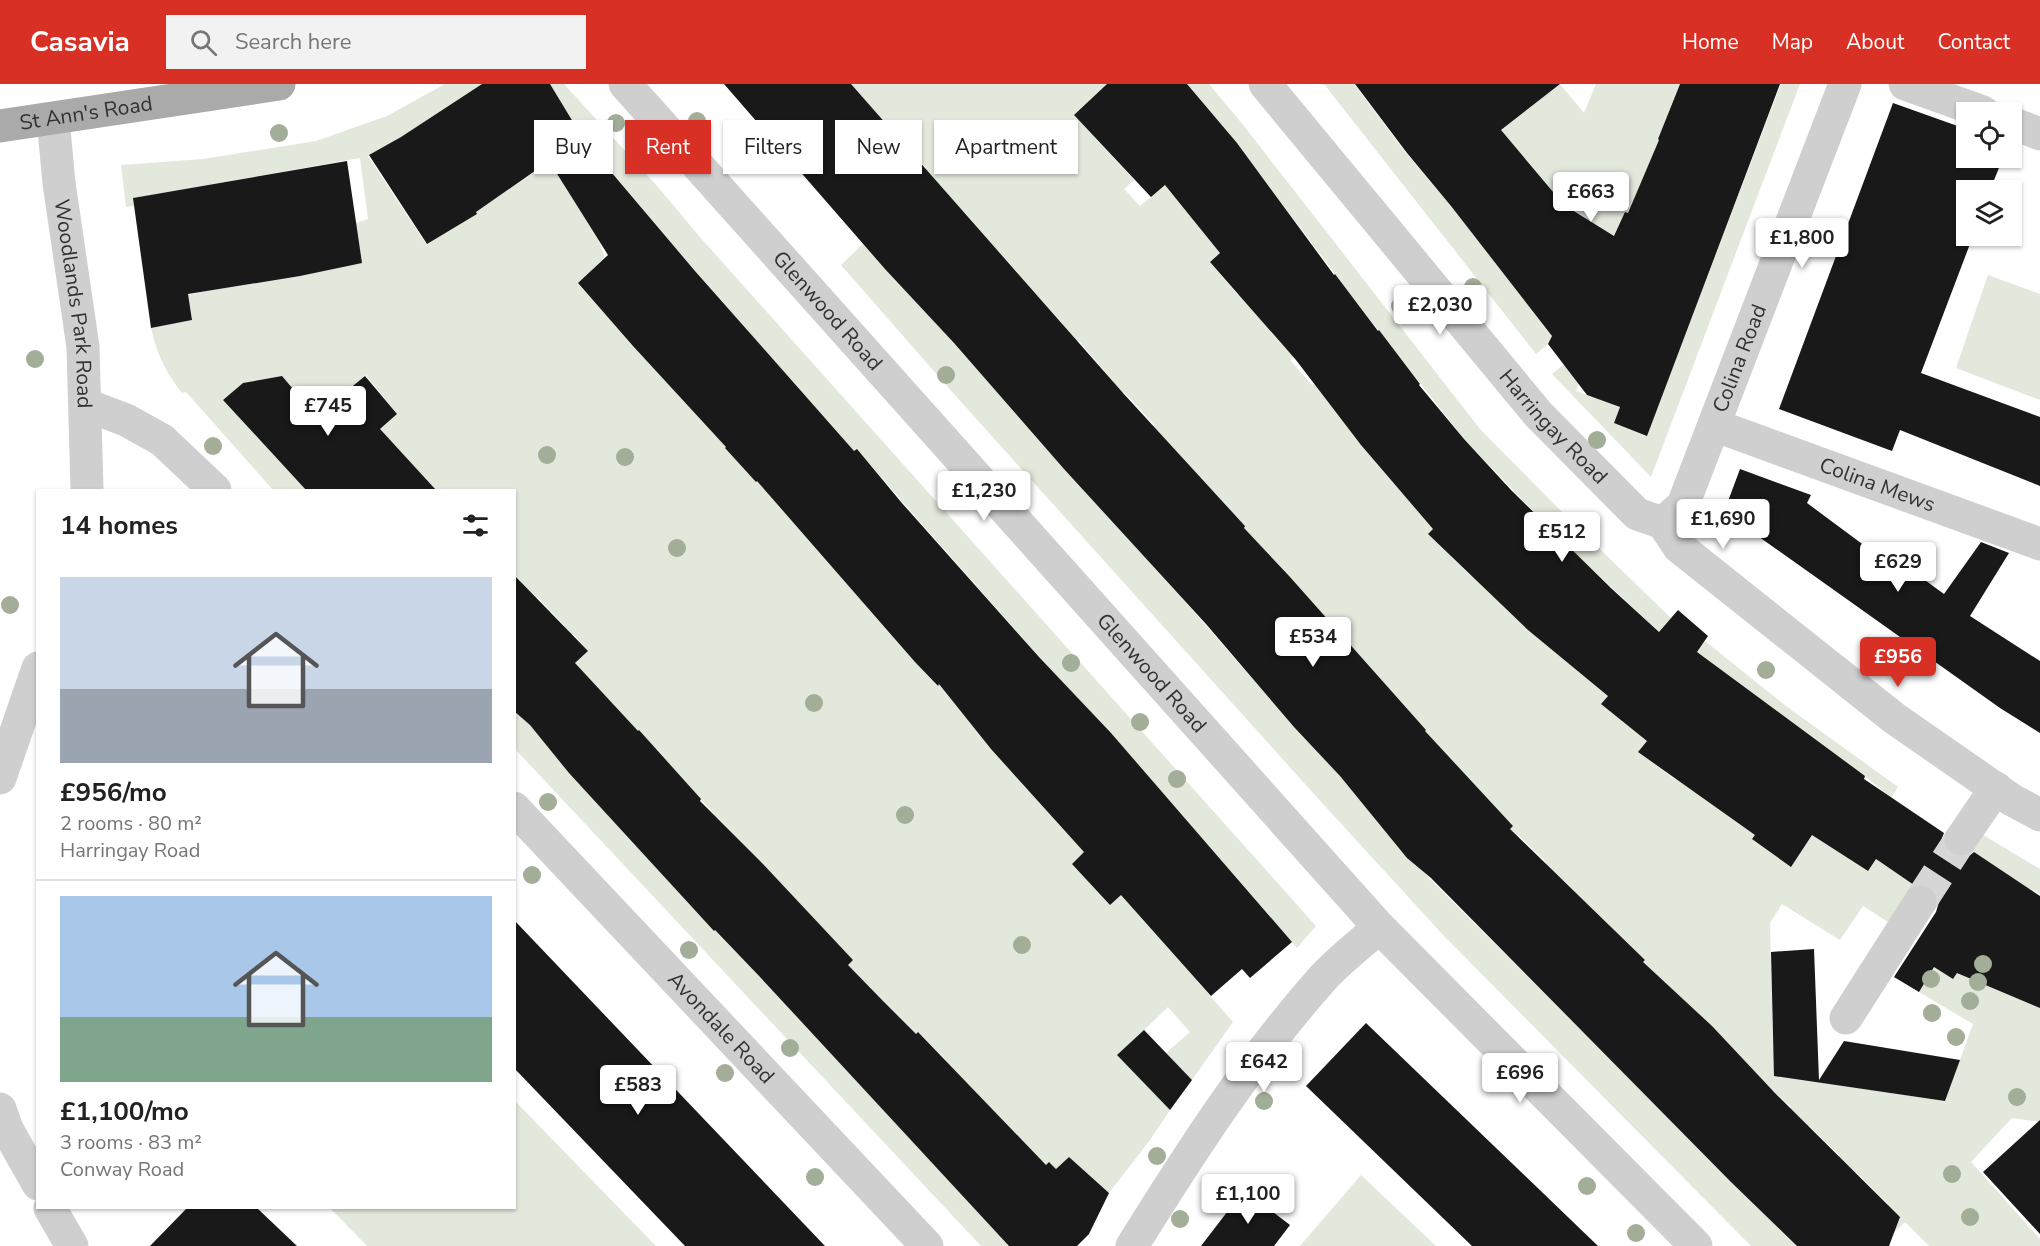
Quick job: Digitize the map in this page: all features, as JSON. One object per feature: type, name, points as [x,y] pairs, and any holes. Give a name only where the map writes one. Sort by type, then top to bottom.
[{"type":"main road","name":"St Ann's Road","points":[[0,126],[279,84]]},
{"type":"street","name":"Glenwood Road","points":[[625,84],[1379,927],[1696,1246]]},
{"type":"street","name":"Harringay Road","points":[[1265,84],[1538,414],[1637,514],[1663,523]]},
{"type":"street","name":"Colina Road","points":[[1663,523],[1683,505],[1845,84]]},
{"type":"street","points":[[1905,84],[1956,102]]},
{"type":"street","name":"Woodlands Park Road","points":[[53,119],[84,347],[87,489]]},
{"type":"street","points":[[2022,127],[2040,134]]},
{"type":"street","points":[[87,405],[126,420],[162,440],[214,489]]},
{"type":"street","name":"Colina Mews","points":[[1714,425],[2040,544]]},
{"type":"street","points":[[1663,523],[1679,547],[1894,718],[2012,800],[2040,815]]},
{"type":"street","points":[[0,778],[36,674]]},
{"type":"street","points":[[1961,839],[1996,788]]},
{"type":"street","name":"Avondale Road","points":[[516,810],[927,1246]]},
{"type":"street","points":[[1846,1018],[1920,902]]},
{"type":"street","points":[[1132,1246],[1200,1137],[1261,1054],[1323,978],[1379,927]]},
{"type":"street","points":[[0,1109],[7,1129],[36,1180]]},
{"type":"street","points":[[51,1209],[72,1246]]},
{"type":"shaded area","points":[[445,84],[482,84],[368,156],[426,244],[477,214],[454,175],[534,162],[534,174],[558,174],[599,241],[605,257],[578,284],[647,360],[753,421],[725,448],[783,457],[772,497],[847,584],[874,559],[908,654],[937,686],[966,661],[1150,868],[1197,981],[1233,1022],[1192,1080],[1166,1053],[1190,1032],[1168,1007],[1118,1055],[1170,1110],[1109,1193],[1069,1157],[1056,1169],[1050,1163],[1046,1165],[1013,1131],[931,1075],[946,1060],[918,1032],[903,1047],[837,976],[853,960],[718,818],[702,833],[698,828],[714,814],[640,731],[622,746],[559,679],[588,651],[573,634],[543,661],[535,653],[565,626],[537,597],[516,616],[516,587],[521,582],[516,576],[516,489],[418,489],[427,480],[394,445],[351,456],[397,414],[366,375],[316,416],[282,376],[243,383],[223,400],[305,489],[272,489],[186,392],[182,393],[162,362],[151,328],[192,320],[188,295],[338,267],[356,223],[368,219],[360,158],[134,198],[134,206],[126,207],[121,165],[203,159],[316,141],[387,116]]},
{"type":"shaded area","points":[[550,84],[564,84],[597,120],[572,120]]},
{"type":"shaded area","points":[[850,84],[1107,84],[1074,115],[1134,180],[1124,189],[1140,206],[1180,173],[1235,239],[1210,262],[1238,295],[1262,274],[1276,337],[1286,349],[1306,333],[1313,341],[1290,360],[1312,385],[1335,366],[1364,448],[1402,493],[1423,475],[1453,511],[1429,535],[1471,576],[1495,552],[1629,669],[1601,704],[1634,730],[1674,706],[1638,752],[1676,780],[1709,736],[1822,819],[1850,860],[1868,871],[1876,859],[1916,886],[1891,924],[1863,906],[1840,940],[1782,904],[1770,923],[1773,1044],[1776,1054],[1804,1080],[1945,1101],[1973,1024],[1919,992],[1934,967],[1953,979],[1986,929],[2040,1003],[2040,1122],[2012,1118],[1971,1162],[2040,1239],[2040,1246],[1929,1246],[1905,1222],[1880,1246],[1863,1231],[1888,1204],[1856,1172],[1830,1198],[1814,1182],[1839,1155],[1809,1126],[1783,1151],[1765,1134],[1791,1107],[1758,1077],[1620,988],[1645,960],[1563,880],[1538,905],[1522,889],[1547,863],[1518,835],[1492,858],[1484,852],[1513,826],[1478,790],[1399,756],[1426,730],[1256,541],[1218,551],[1245,526],[1215,493],[1127,450],[1154,425],[1124,392],[1096,418],[1079,399],[1107,374],[1079,341],[1050,365],[1035,349],[1062,323],[1032,290],[1005,314],[991,298],[1018,273],[987,239],[946,246],[972,221],[942,189],[898,196],[927,169],[922,163],[922,120],[859,120]]},
{"type":"shaded area","points":[[1187,84],[1209,84],[1480,429],[1671,618],[1659,632],[1561,540],[1464,439],[1357,303],[1230,135]]},
{"type":"shaded area","points":[[1324,84],[1354,84],[1406,153],[1451,206],[1552,336],[1548,344],[1536,354]]},
{"type":"shaded area","points":[[1560,84],[1584,113],[1596,84],[1718,84],[1679,85],[1658,139],[1694,152],[1678,202],[1609,252],[1566,218],[1495,135]]},
{"type":"shaded area","points":[[1781,84],[1800,84],[1651,477],[1552,374],[1568,361],[1585,366],[1576,391],[1620,407],[1614,423],[1647,435]]},
{"type":"shaded area","points":[[613,138],[625,151],[625,174],[646,174],[1316,926],[1297,948],[1109,732],[1039,657],[857,450],[853,451],[613,174]]},
{"type":"shaded area","points":[[863,244],[1181,597],[1430,879],[1797,1246],[1751,1246],[1444,936],[953,393],[841,265]]},
{"type":"shaded area","points":[[1988,275],[2040,294],[2040,400],[1956,368]]},
{"type":"shaded area","points":[[1705,641],[1786,706],[1898,787],[1891,798],[1865,776],[1697,652]]},
{"type":"shaded area","points":[[516,712],[689,904],[760,977],[1010,1246],[981,1246],[516,750]]},
{"type":"shaded area","points":[[1980,833],[2040,869],[2040,894],[1969,849]]},
{"type":"shaded area","points":[[516,1102],[656,1246],[367,1246],[331,1209],[516,1209]]},
{"type":"shaded area","points":[[1361,1175],[1436,1246],[1300,1246]]},
{"type":"building","points":[[482,84],[550,84],[572,120],[534,120],[534,171],[476,212],[477,214],[427,244],[369,155]]},
{"type":"building","points":[[724,84],[851,84],[883,120],[835,120],[835,174],[922,174],[922,165],[1425,731],[1513,826],[1510,829],[1645,960],[1643,962],[1712,1026],[1774,1092],[1900,1217],[1889,1246],[1797,1246],[1731,1182],[1431,878],[1407,858],[1340,776],[1294,727],[1206,624],[1064,469],[802,174],[823,174],[823,120],[755,120]]},
{"type":"building","points":[[1107,84],[1187,84],[1237,143],[1334,275],[1464,439],[1511,490],[1612,589],[1659,632],[1678,610],[1708,636],[1697,652],[1865,776],[1864,779],[1944,833],[1942,838],[1944,847],[1950,854],[1960,858],[1974,852],[2040,896],[2040,1008],[1957,973],[1953,979],[1934,967],[1919,992],[1894,977],[1936,912],[1939,902],[1931,887],[1921,883],[1914,885],[1876,859],[1868,871],[1812,835],[1791,867],[1752,839],[1755,835],[1638,752],[1647,741],[1601,704],[1608,696],[1528,630],[1428,534],[1433,529],[1361,445],[1296,360],[1210,262],[1220,253],[1165,185],[1151,197],[1074,115]]},
{"type":"building","points":[[1355,84],[1560,84],[1501,130],[1564,205],[1614,236],[1625,212],[1628,213],[1680,84],[1780,84],[1647,436],[1614,423],[1620,407],[1587,395],[1548,344],[1552,336]]},
{"type":"building","points":[[1893,103],[1956,125],[1956,168],[1999,168],[1994,180],[1956,180],[1956,246],[1969,246],[1921,373],[2040,417],[2040,486],[1900,430],[1892,451],[1779,409]]},
{"type":"building","points":[[347,161],[362,263],[300,276],[188,294],[192,320],[151,328],[133,198]]},
{"type":"building","points":[[557,174],[613,174],[854,451],[857,449],[1039,657],[1111,733],[1292,942],[1250,978],[1242,969],[1211,996],[1121,895],[1110,905],[1072,864],[1084,852],[991,749],[939,684],[938,686],[915,662],[757,481],[578,283],[608,255]]},
{"type":"building","points":[[282,376],[316,416],[365,376],[397,414],[380,429],[435,489],[305,489],[223,400],[243,383]]},
{"type":"building","points":[[1740,469],[1811,495],[1807,503],[1873,552],[1878,546],[1944,594],[1981,542],[2009,553],[1970,616],[2040,661],[2040,733],[2000,708],[1724,512]]},
{"type":"building","points":[[516,577],[588,651],[575,663],[639,730],[701,799],[700,801],[853,960],[848,965],[916,1034],[918,1032],[1046,1165],[1049,1162],[1056,1169],[1069,1157],[1109,1193],[1089,1234],[1077,1246],[1009,1246],[760,977],[714,931],[569,773],[530,725],[516,713]]},
{"type":"building","points":[[516,922],[825,1246],[685,1246],[516,1070]]},
{"type":"building","points":[[1814,949],[1819,1080],[1844,1041],[1960,1060],[1945,1101],[1774,1076],[1771,952]]},
{"type":"building","points":[[1366,1023],[1598,1246],[1472,1246],[1306,1086]]},
{"type":"building","points":[[1144,1030],[1192,1080],[1170,1110],[1117,1055]]},
{"type":"building","points":[[2040,1120],[2040,1234],[1983,1172]]},
{"type":"building","points":[[1244,1190],[1290,1225],[1274,1246],[1201,1246]]},
{"type":"building","points":[[186,1209],[258,1209],[297,1246],[150,1246]]},
{"type":"tunnel","points":[[1920,902],[1961,839]]}]
